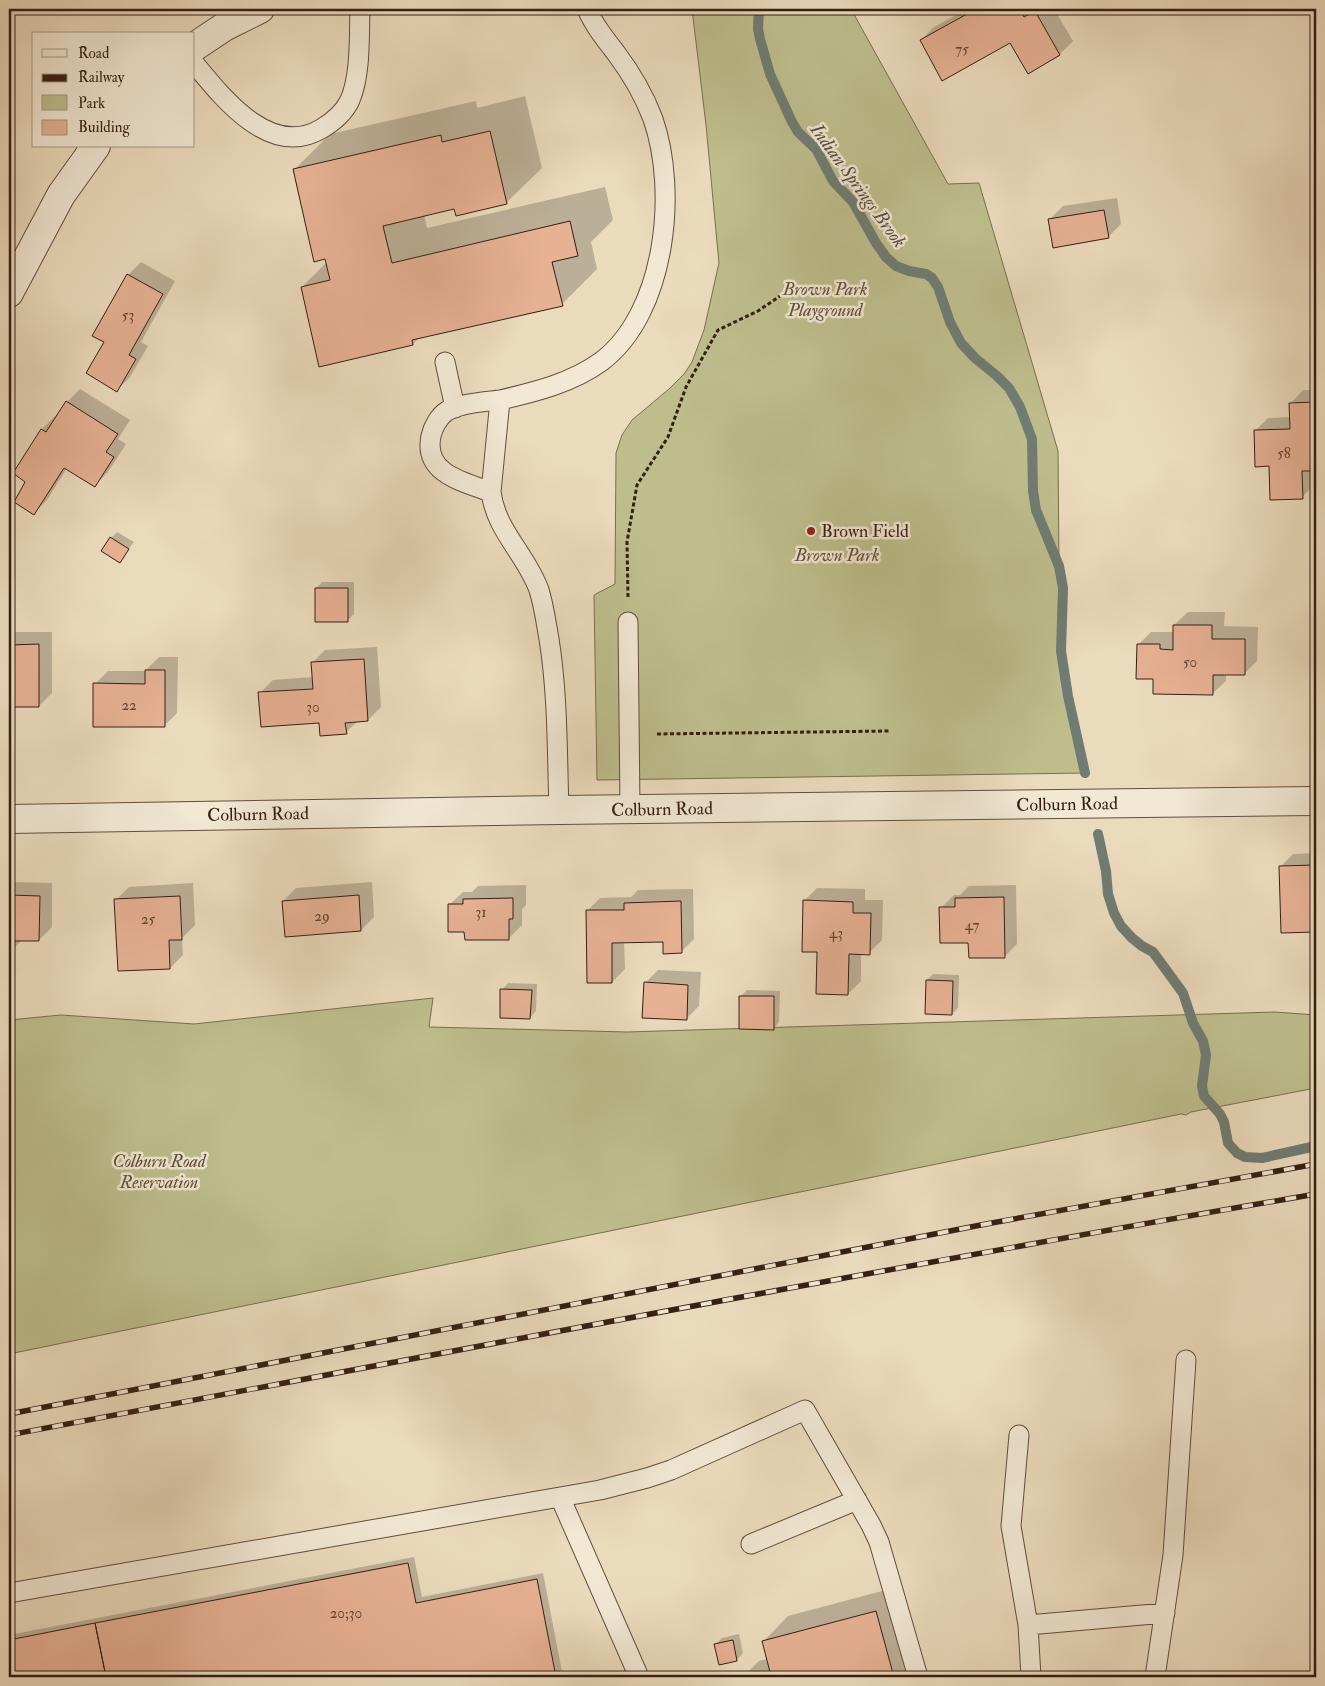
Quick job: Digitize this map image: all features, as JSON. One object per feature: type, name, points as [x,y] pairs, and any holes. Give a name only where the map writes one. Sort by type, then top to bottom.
[{"type":"street","points":[[195,47],[224,27],[260,9]]},
{"type":"street","points":[[9,293],[61,195],[95,148]]},
{"type":"street","name":"Colburn Road","points":[[9,819],[1316,801]]},
{"type":"lane","points":[[195,64],[225,100],[255,124],[278,135],[308,134],[336,118],[349,101],[353,90],[357,63],[360,9]]},
{"type":"lane","points":[[491,492],[456,480],[440,469],[434,462],[430,453],[432,434],[440,417],[446,411],[455,408],[537,391],[570,379],[602,360],[622,342],[637,320],[644,306],[657,266],[661,246],[664,196],[661,150],[657,134],[652,118],[636,84],[593,22],[587,9]]},
{"type":"lane","points":[[445,362],[455,408]]},
{"type":"lane","points":[[500,400],[491,492],[492,503],[500,525],[531,573],[543,604],[553,672],[559,810]]},
{"type":"lane","points":[[628,622],[630,809]]},
{"type":"lane","points":[[1155,1677],[1173,1556],[1186,1360]]},
{"type":"lane","points":[[9,1593],[600,1490],[671,1470],[805,1410],[879,1542],[918,1677]]},
{"type":"lane","points":[[1019,1435],[1011,1526],[1028,1625],[1031,1677]]},
{"type":"lane","points":[[560,1497],[639,1677]]},
{"type":"lane","points":[[751,1544],[857,1500]]},
{"type":"lane","points":[[1028,1625],[1166,1613]]},
{"type":"path","points":[[628,622],[627,542],[638,485],[668,437],[686,387],[718,330],[758,311],[780,296]]},
{"type":"path","points":[[629,735],[890,730]]},
{"type":"green space","name":"Brown Park","points":[[692,9],[851,9],[948,184],[979,183],[1058,451],[1059,566],[1063,588],[1061,651],[1068,696],[1085,773],[597,780],[594,595],[615,584],[616,453],[622,435],[632,420],[669,389],[684,374],[692,362],[704,330],[719,263],[706,125]]},
{"type":"green space","name":"Colburn Road Reservation","points":[[433,998],[429,1027],[627,1032],[1275,1012],[1316,1015],[1316,1088],[9,1354],[9,1020],[61,1015],[194,1024]]},
{"type":"building","points":[[976,9],[987,9],[989,12],[995,9],[1019,9],[1024,17],[1035,11],[1060,55],[1028,74],[1010,43],[942,81],[920,40]]},
{"type":"building","points":[[490,131],[507,204],[456,216],[454,209],[383,226],[392,263],[570,221],[578,256],[552,262],[563,306],[412,340],[413,345],[319,367],[301,287],[330,280],[325,259],[314,262],[293,169],[441,135],[442,142]]},
{"type":"building","points":[[1104,210],[1109,238],[1053,248],[1048,219]]},
{"type":"building","points":[[127,274],[163,294],[129,355],[136,359],[117,392],[86,373],[104,342],[92,336]]},
{"type":"building","points":[[66,401],[118,434],[106,452],[114,457],[95,487],[64,468],[34,515],[14,502],[25,482],[13,473],[41,429],[46,432]]},
{"type":"building","points":[[1316,402],[1315,471],[1302,471],[1303,499],[1270,500],[1269,466],[1255,467],[1254,430],[1290,429],[1289,403]]},
{"type":"building","points":[[110,537],[129,549],[120,563],[101,551]]},
{"type":"building","points":[[315,588],[348,588],[348,622],[315,622]]},
{"type":"building","points":[[1173,625],[1212,625],[1212,639],[1245,639],[1245,675],[1213,675],[1213,695],[1153,694],[1153,679],[1136,679],[1137,644],[1160,644],[1160,649],[1173,650]]},
{"type":"building","points":[[39,644],[39,707],[9,707],[9,645]]},
{"type":"building","points":[[364,659],[368,721],[345,723],[347,734],[320,736],[319,723],[261,727],[258,692],[313,689],[311,662]]},
{"type":"building","points":[[145,670],[165,670],[165,727],[93,727],[93,683],[145,684]]},
{"type":"building","points":[[1316,865],[1316,932],[1281,933],[1279,866]]},
{"type":"building","points":[[9,895],[40,896],[39,941],[9,941]]},
{"type":"building","points":[[359,895],[361,931],[285,937],[282,901]]},
{"type":"building","points":[[180,896],[182,940],[169,940],[170,969],[118,971],[114,899]]},
{"type":"building","points":[[1004,897],[1005,958],[969,958],[968,943],[940,943],[939,907],[955,907],[955,898]]},
{"type":"building","points":[[513,898],[513,919],[509,919],[509,940],[465,940],[464,932],[448,932],[448,904],[463,904],[463,899]]},
{"type":"building","points":[[803,900],[853,902],[853,913],[871,913],[870,955],[849,954],[848,995],[816,994],[817,952],[802,952]]},
{"type":"building","points":[[681,901],[682,953],[663,954],[663,942],[612,943],[612,983],[587,983],[586,910],[624,910],[624,903]]},
{"type":"building","points":[[926,980],[953,981],[952,1015],[925,1014]]},
{"type":"building","points":[[644,982],[688,985],[687,1020],[642,1018]]},
{"type":"building","points":[[500,989],[532,990],[530,1019],[500,1018]]},
{"type":"building","points":[[739,996],[774,996],[774,1030],[739,1029]]},
{"type":"building","points":[[408,1563],[416,1603],[537,1579],[556,1677],[106,1677],[95,1623]]},
{"type":"building","points":[[876,1611],[894,1677],[766,1677],[771,1676],[762,1641]]},
{"type":"building","points":[[95,1623],[106,1677],[9,1677],[9,1640]]},
{"type":"building","points":[[733,1640],[737,1661],[719,1665],[714,1644]]},
{"type":"waterway","name":"Indian Springs Brook","points":[[759,9],[758,29],[770,74],[798,132],[816,149],[833,181],[853,202],[886,257],[896,266],[926,274],[932,278],[938,287],[950,322],[961,343],[1009,388],[1020,407],[1032,439],[1033,491],[1036,510],[1059,566],[1063,588],[1061,651],[1068,696],[1085,773]]},
{"type":"waterway","name":"Indian Springs Brook","points":[[1098,834],[1106,871],[1108,894],[1114,913],[1121,926],[1132,938],[1153,952],[1183,993],[1193,1023],[1203,1041],[1206,1055],[1202,1086],[1204,1096],[1220,1114],[1224,1122],[1228,1143],[1237,1153],[1245,1157],[1262,1158],[1316,1146]]},
{"type":"railway","points":[[9,1414],[986,1224],[1316,1164]]},
{"type":"railway","points":[[9,1435],[498,1342],[1316,1194]]},
{"type":"place","name":"Brown Field","points":[[811,531]]},
{"type":"park label","name":"Brown Park Playground","points":[[825,299]]}]
